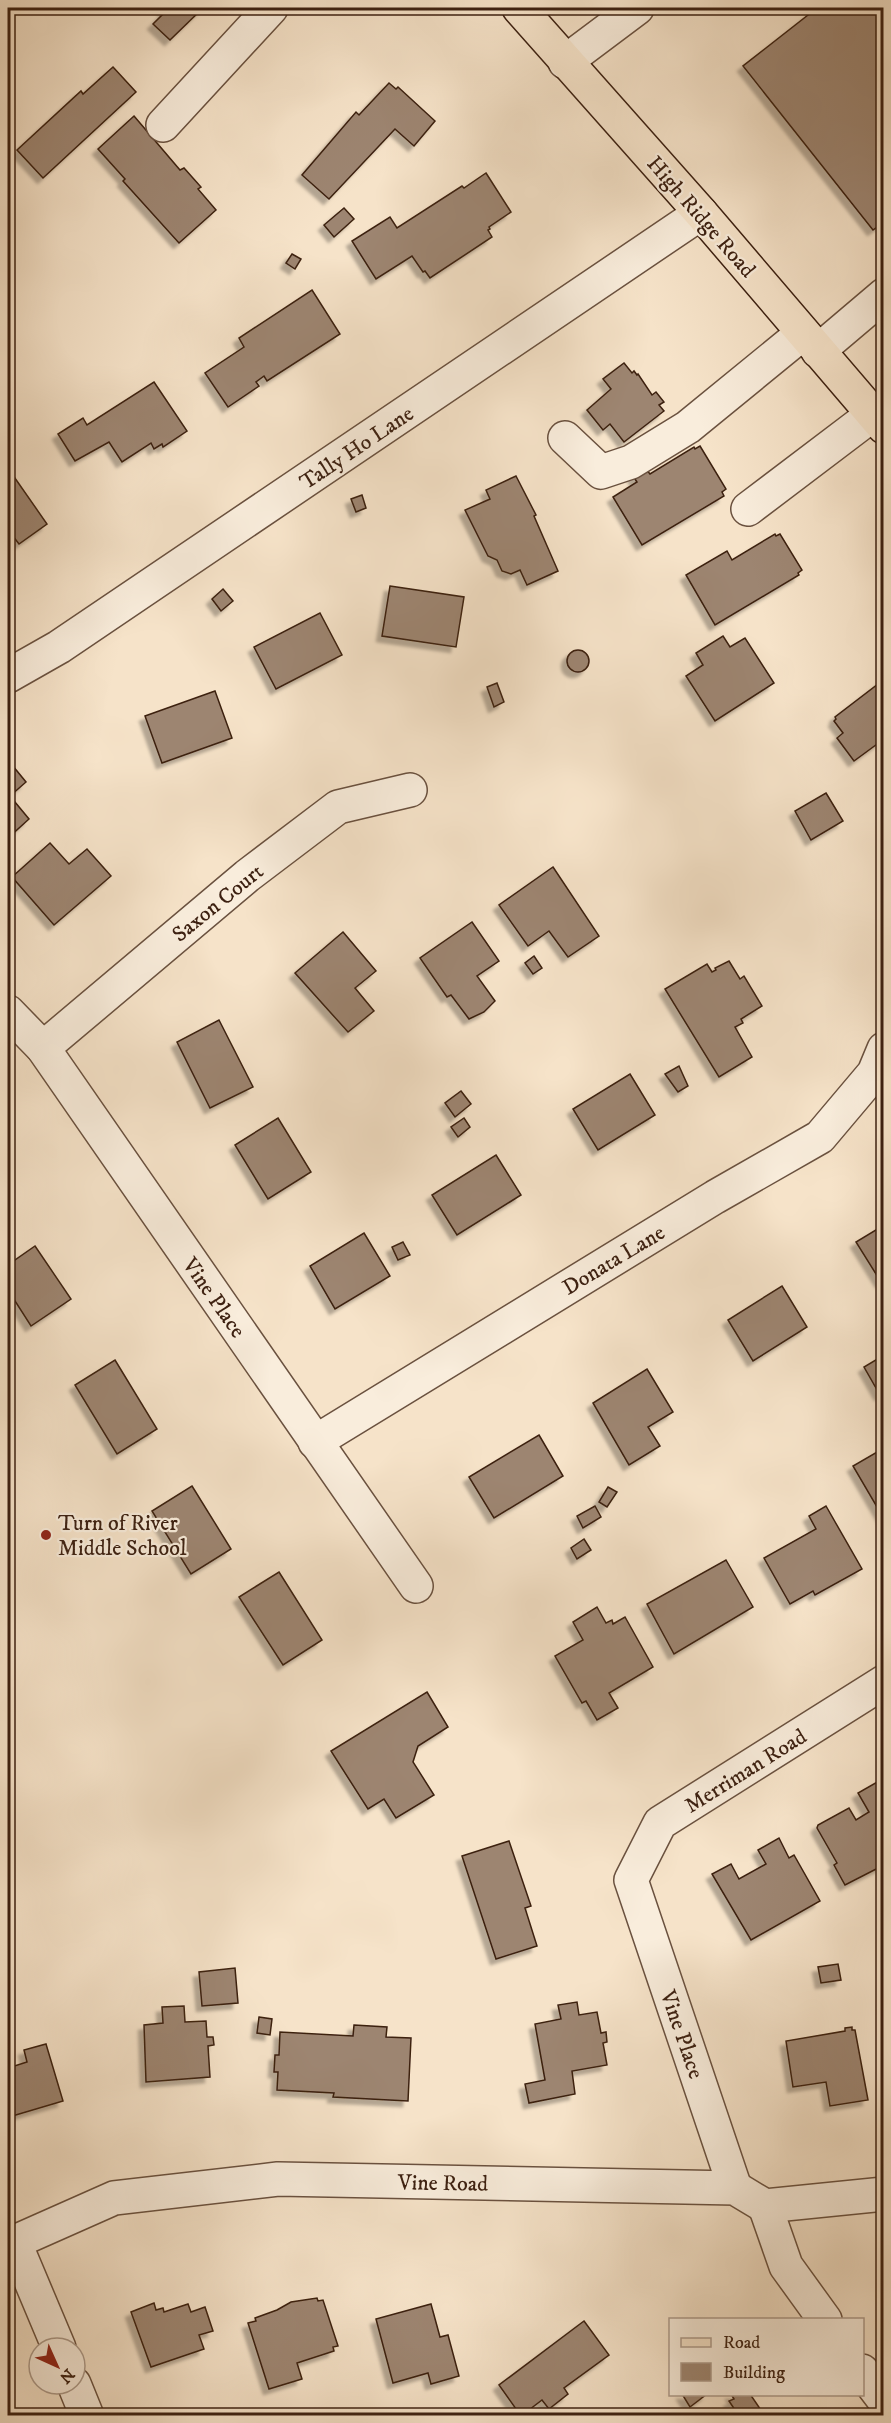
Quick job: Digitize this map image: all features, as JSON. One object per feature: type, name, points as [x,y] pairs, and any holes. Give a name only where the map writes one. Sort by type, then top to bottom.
[{"type":"main road","name":"High Ridge Road","points":[[519,8],[701,213],[878,421]]},
{"type":"street","points":[[163,125],[271,8]]},
{"type":"street","points":[[565,62],[637,8]]},
{"type":"street","name":"Tally Ho Lane","points":[[8,676],[69,641],[701,213]]},
{"type":"street","points":[[565,438],[601,472],[631,462],[688,427],[884,295]]},
{"type":"street","points":[[748,509],[878,421]]},
{"type":"street","name":"Saxon Court","points":[[43,1048],[247,876],[338,807],[410,790]]},
{"type":"street","name":"Vine Place","points":[[8,1012],[43,1048],[416,1586]]},
{"type":"street","name":"Donata Lane","points":[[315,1442],[715,1197],[820,1137],[874,1073],[884,1049]]},
{"type":"street","name":"Merriman Road","points":[[631,1880],[660,1823],[884,1682]]},
{"type":"street","name":"Vine Place","points":[[631,1880],[735,2188]]},
{"type":"street","name":"Vine Road","points":[[11,2243],[114,2198],[278,2179],[735,2188],[765,2206]]},
{"type":"street","points":[[824,2318],[786,2266],[765,2206],[884,2194]]},
{"type":"street","points":[[11,2243],[54,2336]]},
{"type":"street","points":[[864,2374],[884,2400]]},
{"type":"street","points":[[79,2396],[87,2415]]},
{"type":"building","points":[[162,8],[203,8],[170,40],[153,24],[166,11]]},
{"type":"building","points":[[817,8],[884,8],[884,222],[873,230],[743,66]]},
{"type":"building","points":[[113,67],[136,92],[43,178],[17,150],[81,91],[83,94]]},
{"type":"building","points":[[389,83],[396,89],[398,87],[435,121],[414,146],[395,129],[329,199],[302,175],[356,112],[359,115]]},
{"type":"building","points":[[134,116],[180,170],[184,168],[201,187],[198,189],[216,210],[179,243],[123,181],[125,179],[98,149]]},
{"type":"building","points":[[486,173],[511,212],[489,227],[488,230],[492,237],[430,278],[412,256],[376,279],[352,241],[390,217],[397,228]]},
{"type":"building","points":[[344,208],[354,219],[334,237],[324,225]]},
{"type":"building","points":[[292,254],[301,259],[295,269],[286,263]]},
{"type":"building","points":[[312,290],[340,334],[267,381],[264,376],[256,382],[259,386],[228,407],[205,373],[244,347],[239,338]]},
{"type":"building","points":[[624,363],[632,373],[634,371],[638,374],[652,395],[656,392],[664,402],[659,405],[664,411],[624,442],[610,424],[603,430],[587,410],[611,389],[603,379]]},
{"type":"building","points":[[154,382],[187,431],[163,447],[162,444],[154,449],[151,443],[122,462],[109,442],[75,461],[58,434],[83,418],[87,425]]},
{"type":"building","points":[[700,446],[726,489],[722,492],[724,496],[642,545],[613,497],[637,482],[633,476],[646,469],[650,474],[694,447],[695,449]]},
{"type":"building","points":[[10,471],[47,524],[19,544],[8,532],[8,473]]},
{"type":"building","points":[[516,476],[536,515],[534,516],[558,571],[527,585],[520,570],[511,574],[502,571],[497,560],[488,556],[465,510],[490,499],[486,490]]},
{"type":"building","points":[[362,495],[366,508],[356,512],[351,499]]},
{"type":"building","points":[[775,534],[776,536],[780,534],[802,570],[798,573],[799,575],[715,625],[686,575],[727,551],[732,560]]},
{"type":"building","points":[[390,586],[464,597],[456,647],[382,636]]},
{"type":"building","points":[[223,589],[233,601],[221,611],[212,599]]},
{"type":"building","points":[[320,613],[342,655],[276,689],[254,647]]},
{"type":"building","points":[[723,636],[730,647],[745,638],[774,683],[715,721],[686,676],[703,665],[696,653]]},
{"type":"building","points":[[578,650],[586,653],[589,661],[586,669],[578,672],[570,669],[567,661],[570,653]]},
{"type":"building","points":[[882,681],[884,739],[854,761],[837,738],[843,733],[834,721],[835,717]]},
{"type":"building","points":[[497,683],[504,702],[494,707],[487,687]]},
{"type":"building","points":[[215,691],[232,738],[162,763],[145,716]]},
{"type":"building","points":[[8,760],[26,782],[10,796],[29,819],[8,838]]},
{"type":"building","points":[[826,793],[843,821],[811,840],[795,811]]},
{"type":"building","points":[[50,843],[69,864],[87,849],[111,876],[54,925],[12,877]]},
{"type":"building","points":[[553,867],[599,936],[568,957],[549,931],[528,946],[499,905]]},
{"type":"building","points":[[472,922],[499,961],[477,976],[495,1001],[484,1012],[469,1019],[451,995],[447,997],[420,958]]},
{"type":"building","points":[[343,932],[376,971],[355,988],[374,1011],[348,1032],[295,973]]},
{"type":"building","points":[[534,956],[542,968],[533,974],[525,963]]},
{"type":"building","points":[[729,961],[740,979],[744,976],[762,1006],[741,1019],[743,1023],[735,1027],[752,1057],[719,1077],[665,989],[707,964],[712,972]]},
{"type":"building","points":[[219,1020],[253,1087],[210,1108],[177,1042]]},
{"type":"building","points":[[679,1066],[688,1086],[678,1092],[665,1074]]},
{"type":"building","points":[[630,1074],[655,1115],[598,1150],[573,1109]]},
{"type":"building","points":[[461,1091],[471,1104],[455,1117],[445,1103]]},
{"type":"building","points":[[278,1118],[311,1172],[268,1199],[235,1145]]},
{"type":"building","points":[[464,1118],[470,1127],[458,1137],[451,1127]]},
{"type":"building","points":[[496,1155],[521,1195],[457,1235],[432,1195]]},
{"type":"building","points":[[884,1225],[884,1281],[881,1282],[856,1242]]},
{"type":"building","points":[[364,1233],[390,1276],[335,1309],[310,1266]]},
{"type":"building","points":[[403,1242],[410,1255],[398,1260],[392,1247]]},
{"type":"building","points":[[35,1246],[71,1299],[31,1326],[8,1290],[8,1265]]},
{"type":"building","points":[[782,1286],[807,1327],[753,1361],[728,1320]]},
{"type":"building","points":[[884,1355],[884,1393],[880,1395],[864,1367]]},
{"type":"building","points":[[115,1360],[157,1429],[117,1454],[75,1385]]},
{"type":"building","points":[[647,1369],[673,1412],[648,1427],[660,1446],[629,1465],[593,1403]]},
{"type":"building","points":[[539,1435],[563,1476],[494,1518],[469,1477]]},
{"type":"building","points":[[884,1448],[884,1519],[853,1466]]},
{"type":"building","points":[[192,1486],[231,1549],[191,1574],[152,1511]]},
{"type":"building","points":[[608,1487],[617,1492],[607,1507],[599,1502]]},
{"type":"building","points":[[595,1506],[601,1517],[583,1528],[577,1516]]},
{"type":"building","points":[[826,1506],[862,1569],[815,1595],[813,1591],[790,1604],[764,1558],[816,1529],[809,1516]]},
{"type":"building","points":[[584,1539],[591,1550],[577,1559],[571,1548]]},
{"type":"building","points":[[726,1560],[753,1607],[674,1654],[647,1604]]},
{"type":"building","points":[[279,1572],[322,1640],[283,1665],[239,1597]]},
{"type":"building","points":[[597,1607],[606,1623],[612,1620],[613,1624],[625,1617],[653,1667],[609,1693],[618,1708],[597,1720],[586,1701],[582,1703],[555,1656],[583,1640],[573,1622]]},
{"type":"building","points":[[427,1692],[448,1727],[418,1746],[413,1762],[434,1795],[396,1818],[384,1799],[368,1809],[331,1751]]},
{"type":"building","points":[[879,1781],[884,1789],[884,1865],[845,1885],[834,1865],[837,1863],[817,1828],[818,1825],[849,1808],[856,1820],[869,1812],[858,1793]]},
{"type":"building","points":[[779,1838],[789,1858],[794,1855],[820,1901],[751,1940],[712,1874],[731,1864],[739,1879],[766,1864],[758,1850]]},
{"type":"building","points":[[509,1841],[531,1906],[525,1908],[537,1946],[496,1959],[462,1856]]},
{"type":"building","points":[[838,1964],[841,1980],[821,1983],[818,1967]]},
{"type":"building","points":[[235,1968],[238,2003],[202,2006],[199,1972]]},
{"type":"building","points":[[577,2002],[579,2015],[597,2012],[601,2033],[606,2032],[607,2042],[603,2043],[607,2065],[572,2071],[575,2094],[529,2103],[525,2084],[545,2080],[535,2024],[561,2019],[558,2005]]},
{"type":"building","points":[[184,2006],[185,2022],[206,2021],[207,2037],[213,2037],[214,2045],[208,2046],[210,2077],[146,2082],[144,2025],[163,2023],[162,2007]]},
{"type":"building","points":[[259,2017],[272,2019],[270,2035],[257,2033]]},
{"type":"building","points":[[354,2025],[387,2027],[386,2037],[411,2038],[408,2101],[333,2097],[334,2093],[277,2090],[278,2072],[274,2072],[275,2055],[279,2055],[280,2032],[353,2036]]},
{"type":"building","points":[[852,2027],[852,2030],[855,2030],[868,2100],[830,2106],[826,2082],[793,2087],[786,2041],[845,2031],[845,2028]]},
{"type":"building","points":[[46,2044],[63,2101],[9,2117],[8,2068],[27,2062],[24,2050]]},
{"type":"building","points":[[317,2298],[318,2301],[323,2300],[338,2346],[333,2347],[334,2351],[297,2363],[302,2379],[269,2389],[248,2323],[291,2302]]},
{"type":"building","points":[[154,2303],[156,2310],[163,2308],[164,2312],[188,2304],[191,2312],[205,2307],[213,2331],[199,2335],[204,2349],[151,2367],[131,2312]]},
{"type":"building","points":[[431,2304],[440,2337],[448,2335],[459,2376],[431,2384],[428,2373],[393,2383],[376,2319]]},
{"type":"building","points":[[584,2321],[609,2355],[564,2388],[568,2394],[549,2409],[542,2400],[521,2416],[499,2385]]},
{"type":"building","points":[[683,2396],[704,2396],[690,2407]]},
{"type":"building","points":[[732,2396],[751,2396],[765,2416],[739,2416],[729,2401],[734,2399]]},
{"type":"place","name":"Turn of River Middle School","points":[[46,1535]]}]
